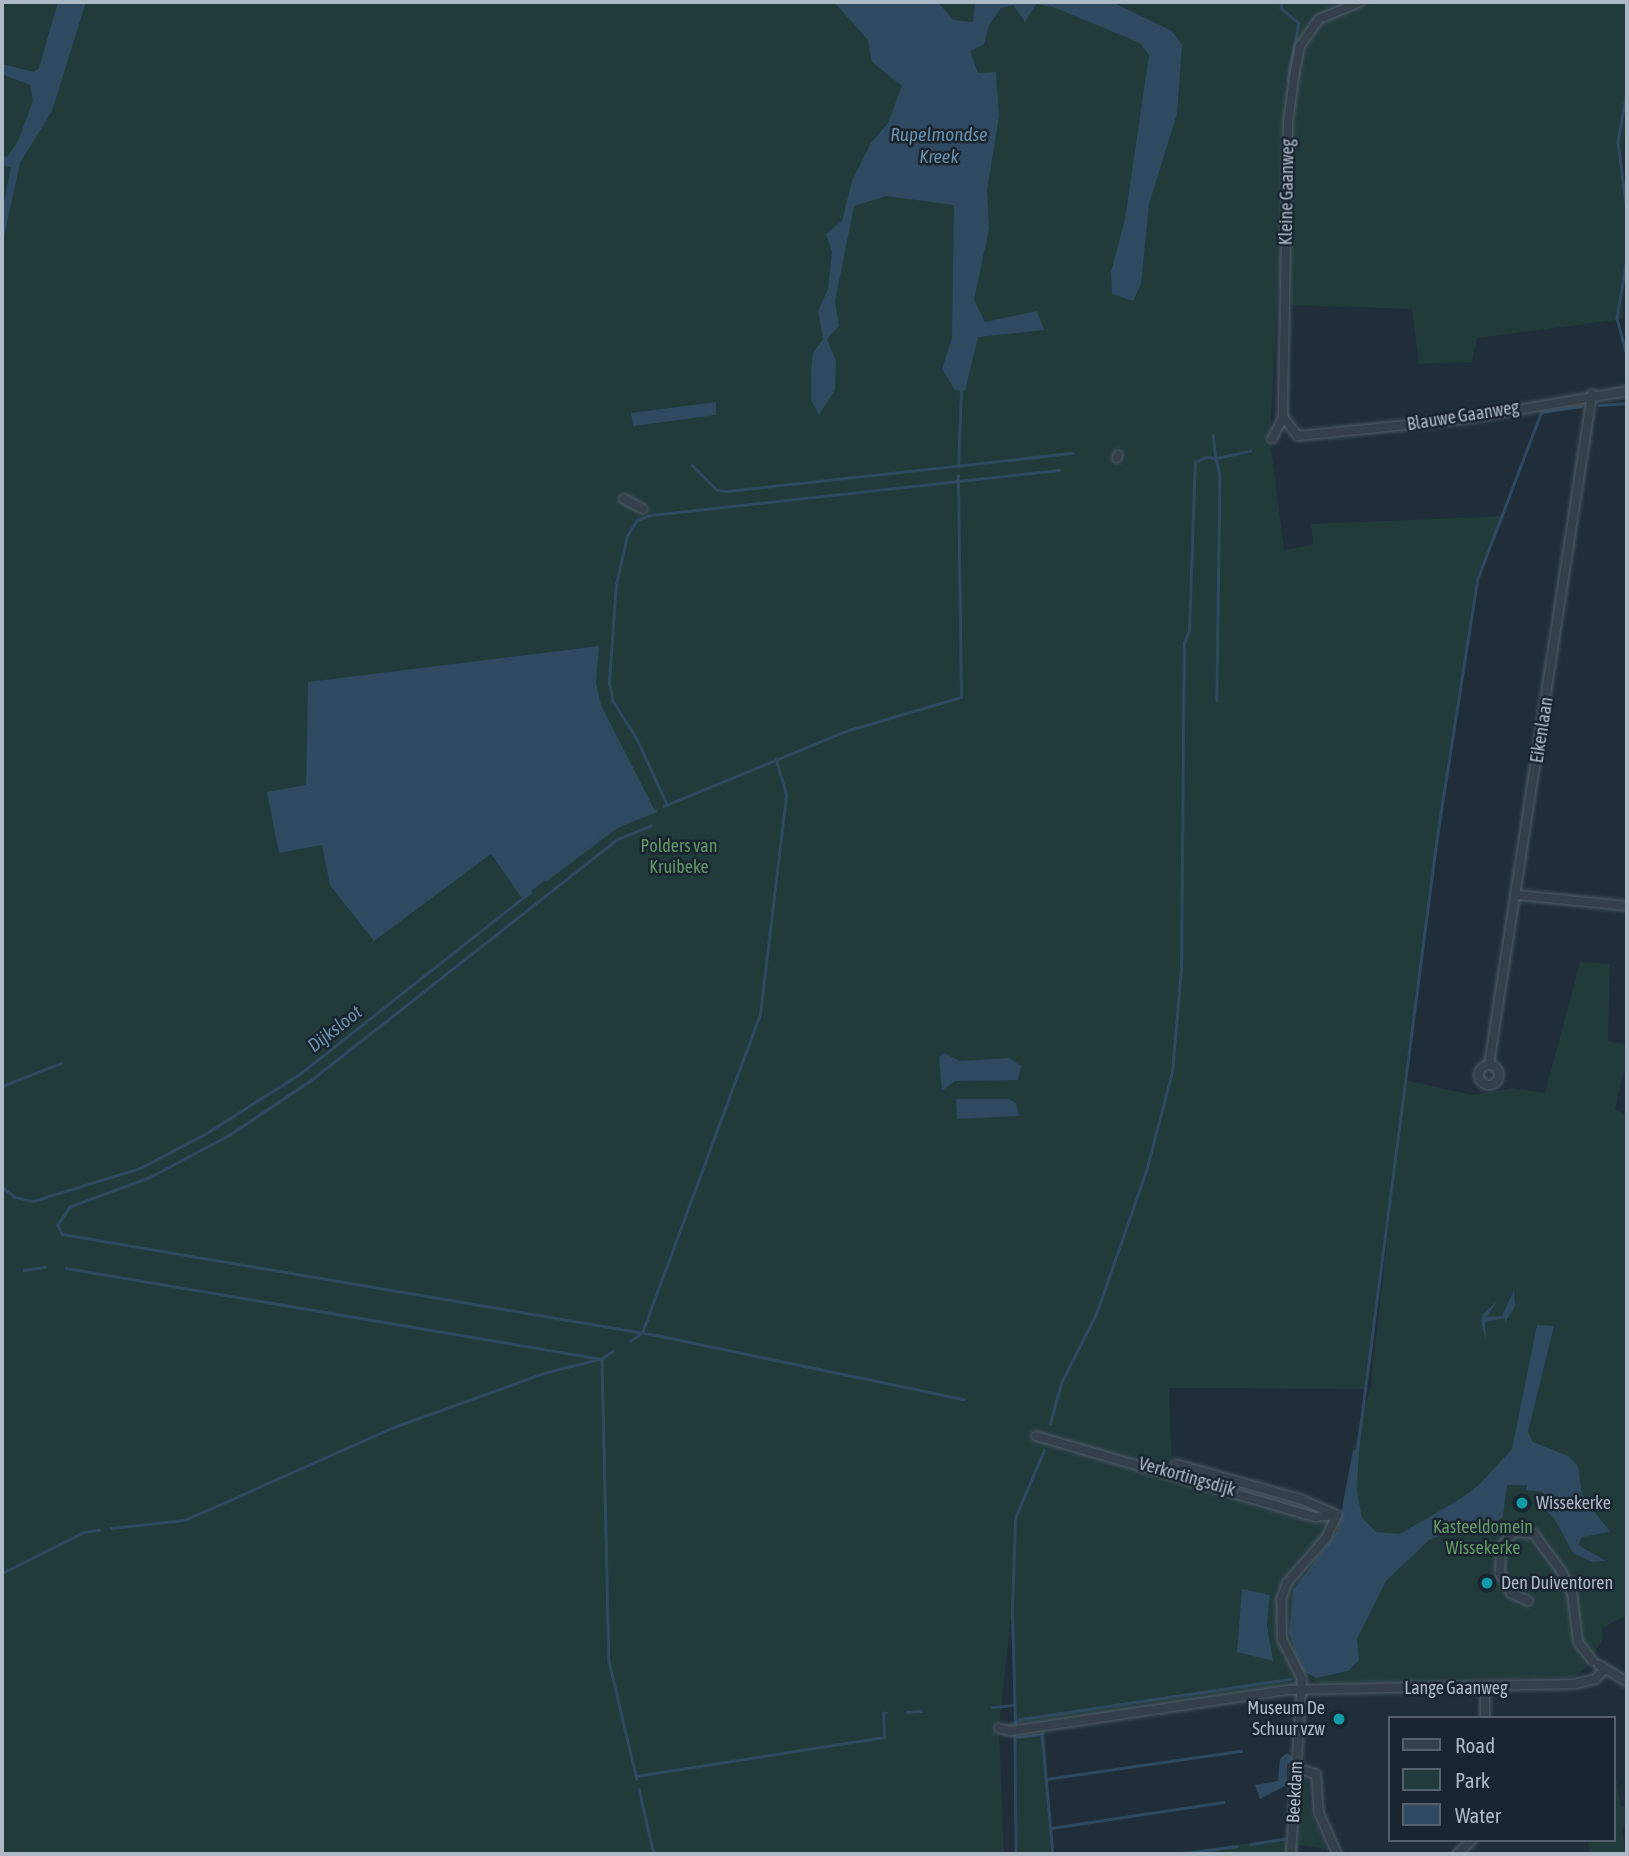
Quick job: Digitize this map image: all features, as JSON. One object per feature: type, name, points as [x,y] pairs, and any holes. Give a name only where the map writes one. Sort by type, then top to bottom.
[{"type":"street","name":"Kleine Gaanweg","points":[[1272,439],[1283,417],[1288,122],[1300,46],[1319,19],[1360,2]]},
{"type":"street","name":"Blauwe Gaanweg","points":[[1283,417],[1298,436],[1464,419],[1592,394],[1627,391]]},
{"type":"street","name":"Eikenlaan","points":[[1489,1065],[1592,394]]},
{"type":"street","points":[[624,499],[643,509]]},
{"type":"street","points":[[1517,895],[1627,906]]},
{"type":"street","name":"Verkortingsdijk","points":[[1036,1436],[1306,1510],[1315,1517],[1337,1515]]},
{"type":"street","name":"Verkortingsdijk","points":[[1176,1464],[1300,1499],[1337,1515]]},
{"type":"street","points":[[1303,1689],[1302,1679],[1282,1639],[1281,1600],[1287,1583],[1326,1538],[1337,1515]]},
{"type":"street","points":[[1528,1601],[1511,1593],[1500,1573],[1501,1547],[1513,1532],[1534,1534],[1562,1572],[1572,1594],[1577,1642],[1599,1665],[1627,1682]]},
{"type":"street","name":"Lange Gaanweg","points":[[999,1728],[1010,1731],[1303,1689],[1485,1689],[1585,1683],[1599,1665]]},
{"type":"street","name":"Beekdam","points":[[1291,1854],[1303,1689]]},
{"type":"street","points":[[1485,1689],[1485,1716]]},
{"type":"street","points":[[1296,1768],[1316,1774],[1319,1813],[1337,1854]]},
{"type":"street","points":[[1457,1854],[1470,1842]]},
{"type":"green space","name":"Polders van Kruibeke","points":[[2,2],[1627,2],[1627,114],[1621,171],[1627,198],[1623,319],[1477,338],[1472,362],[1419,364],[1412,309],[1291,305],[1291,291],[1278,289],[1270,439],[1284,550],[1313,545],[1311,524],[1505,516],[1477,580],[1404,1080],[1473,1095],[1512,1088],[1545,1093],[1580,962],[1610,964],[1608,1041],[1627,1045],[1627,1072],[1623,1072],[1615,1110],[1627,1115],[1627,1615],[1602,1628],[1603,1639],[1584,1670],[1573,1677],[1322,1685],[1302,1673],[1295,1694],[1045,1728],[1053,1854],[1016,1854],[1015,1731],[999,1729],[1004,1854],[2,1854]],"holes":[[[1390,1211],[1371,1385],[1353,1450],[1342,1519],[1172,1468],[1169,1388],[1364,1389]],[[1242,1590],[1270,1595],[1267,1624],[1271,1643]],[[1011,1618],[1015,1720],[999,1727]]]},
{"type":"green space","points":[[1615,1772],[1621,1807],[1627,1807],[1627,1828],[1622,1829],[1626,1854],[1589,1854],[1588,1842],[1615,1842]]},
{"type":"green space","points":[[1300,1781],[1307,1781],[1311,1812],[1327,1849],[1298,1845],[1297,1854],[1162,1854],[1289,1838],[1298,1844]]},
{"type":"water","points":[[58,2],[86,2],[52,111],[20,163],[2,246],[2,211],[11,167],[2,165],[2,157],[8,156],[18,141],[33,101],[30,85],[4,75],[2,64],[34,72],[39,68]]},
{"type":"water","name":"Rupelmondse Kreek","points":[[834,2],[938,2],[953,20],[973,22],[975,2],[1112,2],[1172,31],[1182,45],[1177,114],[1149,204],[1141,284],[1133,301],[1112,294],[1111,272],[1125,219],[1149,55],[1140,43],[1053,7],[1036,4],[1025,22],[1013,5],[1001,8],[989,25],[984,44],[970,51],[978,73],[996,72],[999,116],[987,190],[989,229],[974,300],[985,322],[1037,311],[1044,330],[978,337],[965,391],[955,390],[942,369],[952,338],[954,205],[886,196],[854,206],[835,301],[839,326],[827,339],[836,361],[835,390],[819,415],[811,400],[811,372],[813,353],[823,339],[818,311],[828,289],[832,252],[826,234],[842,221],[852,181],[871,143],[888,123],[902,86],[872,62],[868,40]]},
{"type":"water","points":[[716,402],[716,415],[633,426],[631,413]]},
{"type":"water","points":[[599,646],[596,683],[601,705],[655,811],[603,835],[522,898],[491,854],[374,941],[330,885],[322,845],[279,853],[267,792],[306,785],[308,682]]},
{"type":"water","points":[[944,1053],[960,1061],[1009,1058],[1021,1066],[1018,1080],[955,1081],[942,1091],[939,1057]]},
{"type":"water","points":[[956,1099],[1009,1099],[1016,1103],[1019,1116],[957,1119]]},
{"type":"water","points":[[1514,1290],[1515,1306],[1505,1323],[1505,1318],[1485,1322],[1486,1339],[1481,1323],[1483,1314],[1497,1301],[1487,1317],[1502,1316]]},
{"type":"water","points":[[1537,1325],[1554,1326],[1528,1432],[1533,1442],[1568,1456],[1578,1466],[1582,1495],[1610,1532],[1582,1537],[1578,1545],[1606,1561],[1592,1562],[1573,1553],[1554,1518],[1540,1506],[1543,1492],[1526,1490],[1527,1485],[1507,1485],[1503,1516],[1494,1526],[1485,1531],[1456,1529],[1429,1540],[1386,1581],[1357,1639],[1359,1660],[1348,1671],[1316,1678],[1301,1670],[1289,1633],[1293,1590],[1338,1530],[1353,1450],[1359,1451],[1357,1491],[1362,1518],[1376,1532],[1400,1534],[1460,1499],[1479,1485],[1512,1449]]},
{"type":"water","points":[[1242,1589],[1270,1595],[1267,1624],[1273,1661],[1237,1652]]},
{"type":"water","points":[[1287,1753],[1293,1758],[1287,1765],[1287,1785],[1260,1799],[1255,1785],[1278,1781],[1280,1759]]},
{"type":"waterway","points":[[1282,2],[1281,8],[1299,23],[1288,80]]},
{"type":"waterway","points":[[1306,3],[1339,3]]},
{"type":"waterway","points":[[1627,92],[1618,142],[1627,211]]},
{"type":"waterway","points":[[1627,259],[1617,318],[1627,355]]},
{"type":"waterway","points":[[958,466],[961,391]]},
{"type":"waterway","points":[[1599,405],[1627,403]]},
{"type":"waterway","points":[[1357,1451],[1437,836],[1477,580],[1541,412],[1581,406]]},
{"type":"waterway","points":[[1213,435],[1216,458],[1250,451]]},
{"type":"waterway","points":[[692,465],[717,490],[727,491],[1073,453]]},
{"type":"waterway","points":[[1050,1424],[1061,1383],[1096,1314],[1146,1171],[1172,1072],[1181,970],[1184,643],[1189,630],[1195,462],[1206,457],[1216,458],[1220,474],[1217,700]]},
{"type":"waterway","points":[[667,805],[636,738],[613,702],[609,683],[616,584],[627,536],[637,520],[651,515],[1059,470]]},
{"type":"waterway","points":[[664,806],[846,731],[961,697],[958,476]]},
{"type":"waterway","points":[[630,1341],[642,1333],[760,1014],[786,795],[776,759]]},
{"type":"waterway","name":"Dijksloot","points":[[546,879],[618,825],[655,811]]},
{"type":"waterway","points":[[651,826],[617,840],[309,1082],[230,1135],[149,1178],[70,1207],[58,1225],[62,1234],[656,1335],[963,1399]]},
{"type":"waterway","name":"Dijksloot","points":[[2,1187],[15,1197],[33,1201],[140,1168],[205,1134],[301,1073],[530,892]]},
{"type":"waterway","points":[[2,1086],[61,1063]]},
{"type":"waterway","points":[[24,1270],[45,1267]]},
{"type":"waterway","points":[[66,1268],[602,1359]]},
{"type":"waterway","points":[[613,1351],[602,1359],[609,1661],[637,1779]]},
{"type":"waterway","points":[[111,1528],[185,1520],[394,1427],[547,1372],[599,1359]]},
{"type":"waterway","points":[[1015,1724],[1012,1610],[1015,1518],[1044,1450]]},
{"type":"waterway","points":[[2,1573],[84,1532],[99,1530]]},
{"type":"waterway","points":[[1015,1720],[1290,1679]]},
{"type":"waterway","points":[[992,1707],[1013,1705]]},
{"type":"waterway","points":[[907,1712],[921,1711]]},
{"type":"waterway","points":[[636,1776],[884,1737],[883,1713],[887,1713]]},
{"type":"waterway","points":[[1015,1732],[1016,1854]]},
{"type":"waterway","points":[[1015,1737],[1042,1734],[1053,1854]]},
{"type":"waterway","points":[[1046,1779],[1241,1751]]},
{"type":"waterway","points":[[639,1789],[654,1854]]},
{"type":"waterway","points":[[1051,1828],[1223,1802]]},
{"type":"waterway","points":[[1251,1844],[1284,1839]]},
{"type":"waterway","points":[[1180,1854],[1236,1846]]},
{"type":"place","name":"Wissekerke","points":[[1522,1503]]},
{"type":"place","name":"Den Duiventoren","points":[[1487,1583]]},
{"type":"place","name":"Museum De Schuur vzw","points":[[1339,1719]]},
{"type":"park label","name":"Kasteeldomein Wissekerke","points":[[1483,1538]]}]
